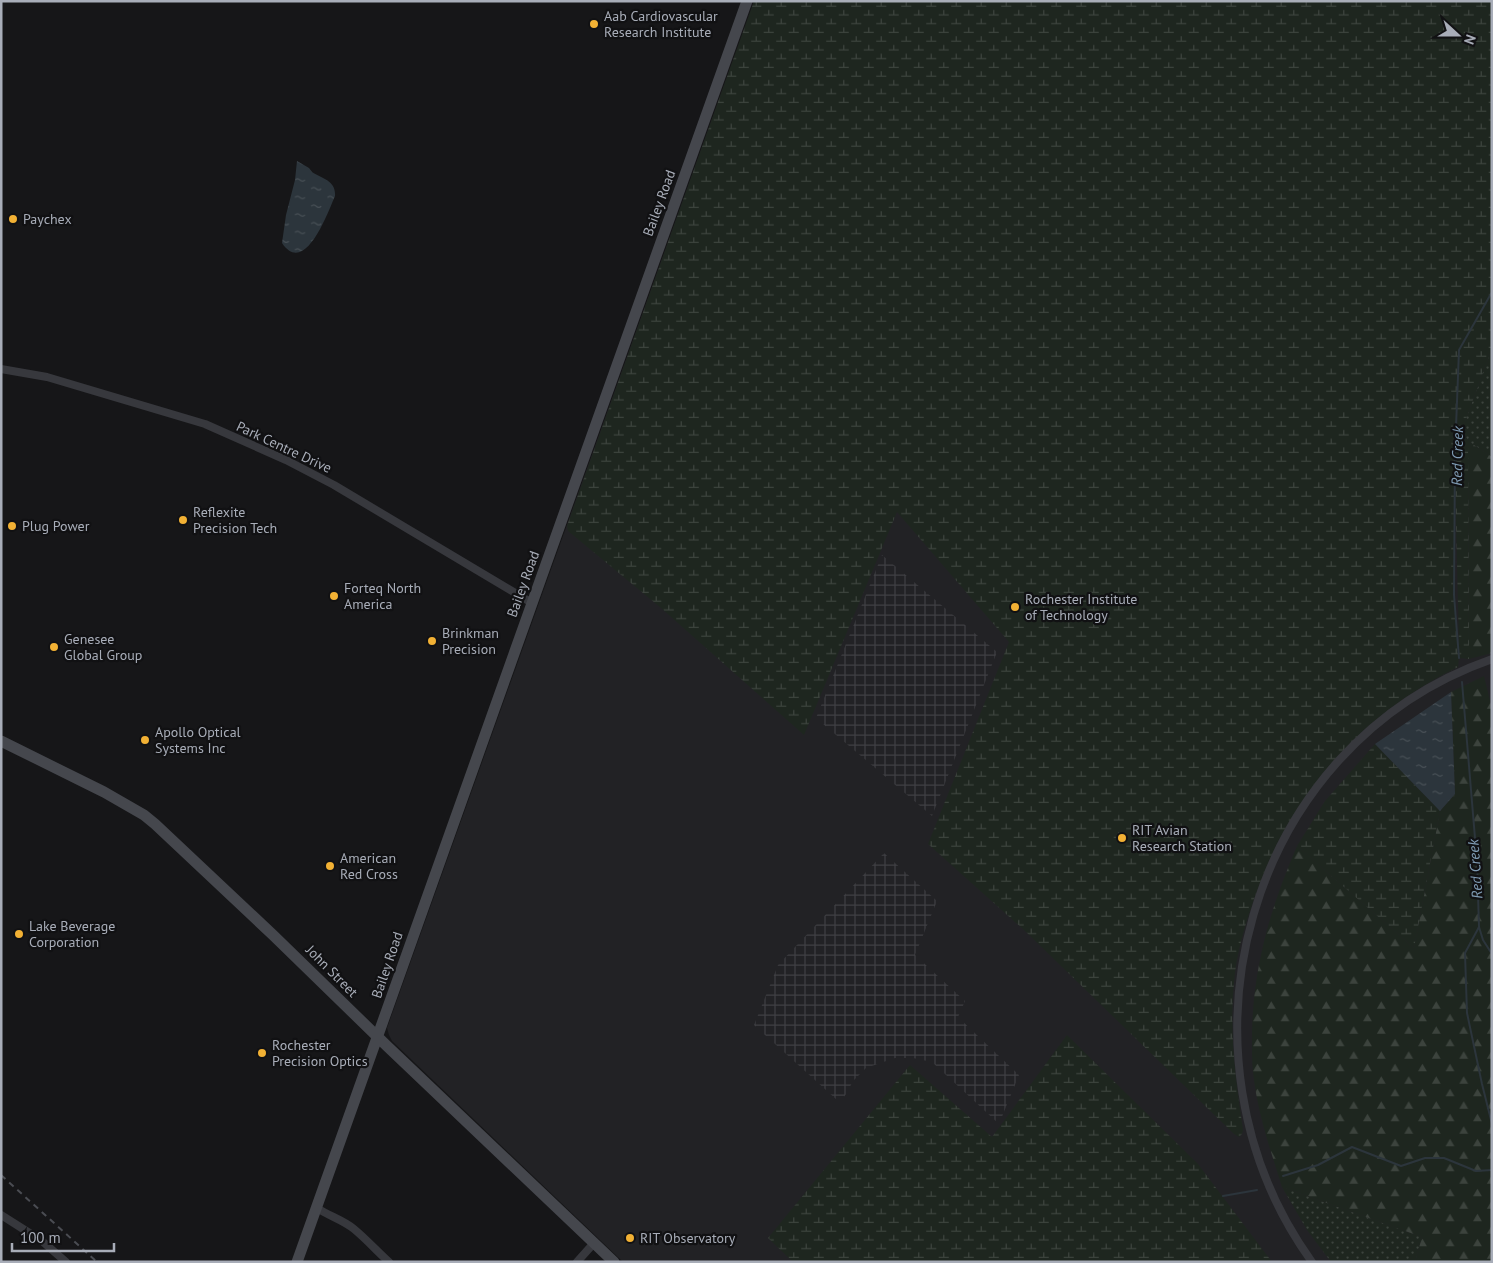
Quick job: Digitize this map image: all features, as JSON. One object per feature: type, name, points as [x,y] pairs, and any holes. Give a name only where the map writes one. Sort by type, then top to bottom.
[{"type":"street","name":"Bailey Road","points":[[297,1262],[747,1]]},
{"type":"street","name":"Park Centre Drive","points":[[1,369],[47,378],[204,424],[268,452],[334,485],[532,602]]},
{"type":"street","points":[[1312,1262],[1290,1228],[1268,1183],[1252,1138],[1242,1088],[1237,1044],[1238,993],[1245,946],[1257,901],[1279,849],[1293,824],[1322,782],[1350,749],[1379,723],[1417,695],[1457,672],[1492,659]]},
{"type":"street","name":"John Street","points":[[1,741],[104,792],[144,815],[221,884],[614,1262]]},
{"type":"street","points":[[317,1208],[354,1229],[389,1262]]},
{"type":"street","points":[[1,1215],[42,1241],[66,1262]]},
{"type":"street","points":[[577,1262],[594,1244]]},
{"type":"shaded area","name":"Rochester Institute of Technology","points":[[1492,1],[1492,1262],[623,1262],[392,1041],[387,1028],[735,55]]},
{"type":"shaded area","points":[[882,555],[997,652],[932,816],[816,718]]},
{"type":"shaded area","points":[[884,853],[937,901],[915,955],[965,1001],[958,1017],[1019,1075],[999,1124],[932,1062],[913,1058],[895,1058],[866,1068],[853,1081],[843,1098],[837,1100],[754,1025],[778,965]]},
{"type":"green space","points":[[754,1],[1492,1],[1492,348],[1462,430],[1468,441],[1469,659],[1459,658],[1458,667],[1422,687],[1389,710],[1359,735],[1307,794],[1286,828],[1268,864],[1253,902],[1235,973],[1232,1020],[1243,1130],[1239,1137],[1024,930],[928,844],[1009,642],[897,512],[804,735],[661,608],[568,531],[567,526]],"holes":[[[1455,481],[1459,646],[1454,595]]]},
{"type":"green space","points":[[1492,348],[1492,457],[1468,441],[1462,430]]},
{"type":"green space","points":[[1468,441],[1492,457],[1492,653],[1469,659]]},
{"type":"green space","points":[[1484,676],[1492,709],[1492,1262],[1415,1262],[1422,1237],[1282,1187],[1264,1130],[1255,1087],[1252,1019],[1255,993],[1258,968],[1270,919],[1297,846],[1414,948],[1440,811],[1455,794],[1451,692]]},
{"type":"green space","points":[[1375,744],[1440,811],[1414,948],[1297,846],[1325,801]]},
{"type":"green space","points":[[1067,1035],[1198,1164],[1272,1262],[793,1262],[768,1238],[910,1065],[992,1137]]},
{"type":"green space","points":[[1282,1187],[1422,1237],[1415,1262],[1331,1262],[1307,1230]]},
{"type":"water","points":[[297,161],[331,183],[335,191],[335,196],[321,227],[307,247],[299,252],[291,251],[282,243]]},
{"type":"water","points":[[1451,692],[1455,794],[1440,811],[1375,744]]},
{"type":"waterway","name":"Red Creek","points":[[1459,658],[1454,595],[1455,453],[1459,350],[1492,292]]},
{"type":"waterway","name":"Red Creek","points":[[1462,682],[1477,862],[1479,927],[1465,953],[1467,1013],[1492,1124]]},
{"type":"waterway","points":[[1479,927],[1483,940],[1492,954]]},
{"type":"waterway","points":[[1283,1176],[1318,1165],[1352,1147],[1401,1166],[1425,1158],[1444,1158],[1476,1171],[1492,1170]]},
{"type":"waterway","points":[[1223,1196],[1257,1190]]},
{"type":"railway","points":[[1,1175],[97,1262]]},
{"type":"place","name":"Aab Cardiovascular Research Institute","points":[[594,24]]},
{"type":"place","name":"Paychex","points":[[13,219]]},
{"type":"place","name":"Reflexite Precision Tech","points":[[183,520]]},
{"type":"place","name":"Plug Power","points":[[12,526]]},
{"type":"place","name":"Forteq North America","points":[[334,596]]},
{"type":"place","name":"Rochester Institute of Technology","points":[[1015,607]]},
{"type":"place","name":"Brinkman Precision","points":[[432,641]]},
{"type":"place","name":"Genesee Global Group","points":[[54,647]]},
{"type":"place","name":"Apollo Optical Systems Inc","points":[[145,740]]},
{"type":"place","name":"RIT Avian Research Station","points":[[1122,838]]},
{"type":"place","name":"American Red Cross","points":[[330,866]]},
{"type":"place","name":"Lake Beverage Corporation","points":[[19,934]]},
{"type":"place","name":"Rochester Precision Optics","points":[[262,1053]]},
{"type":"place","name":"RIT Observatory","points":[[630,1238]]}]
